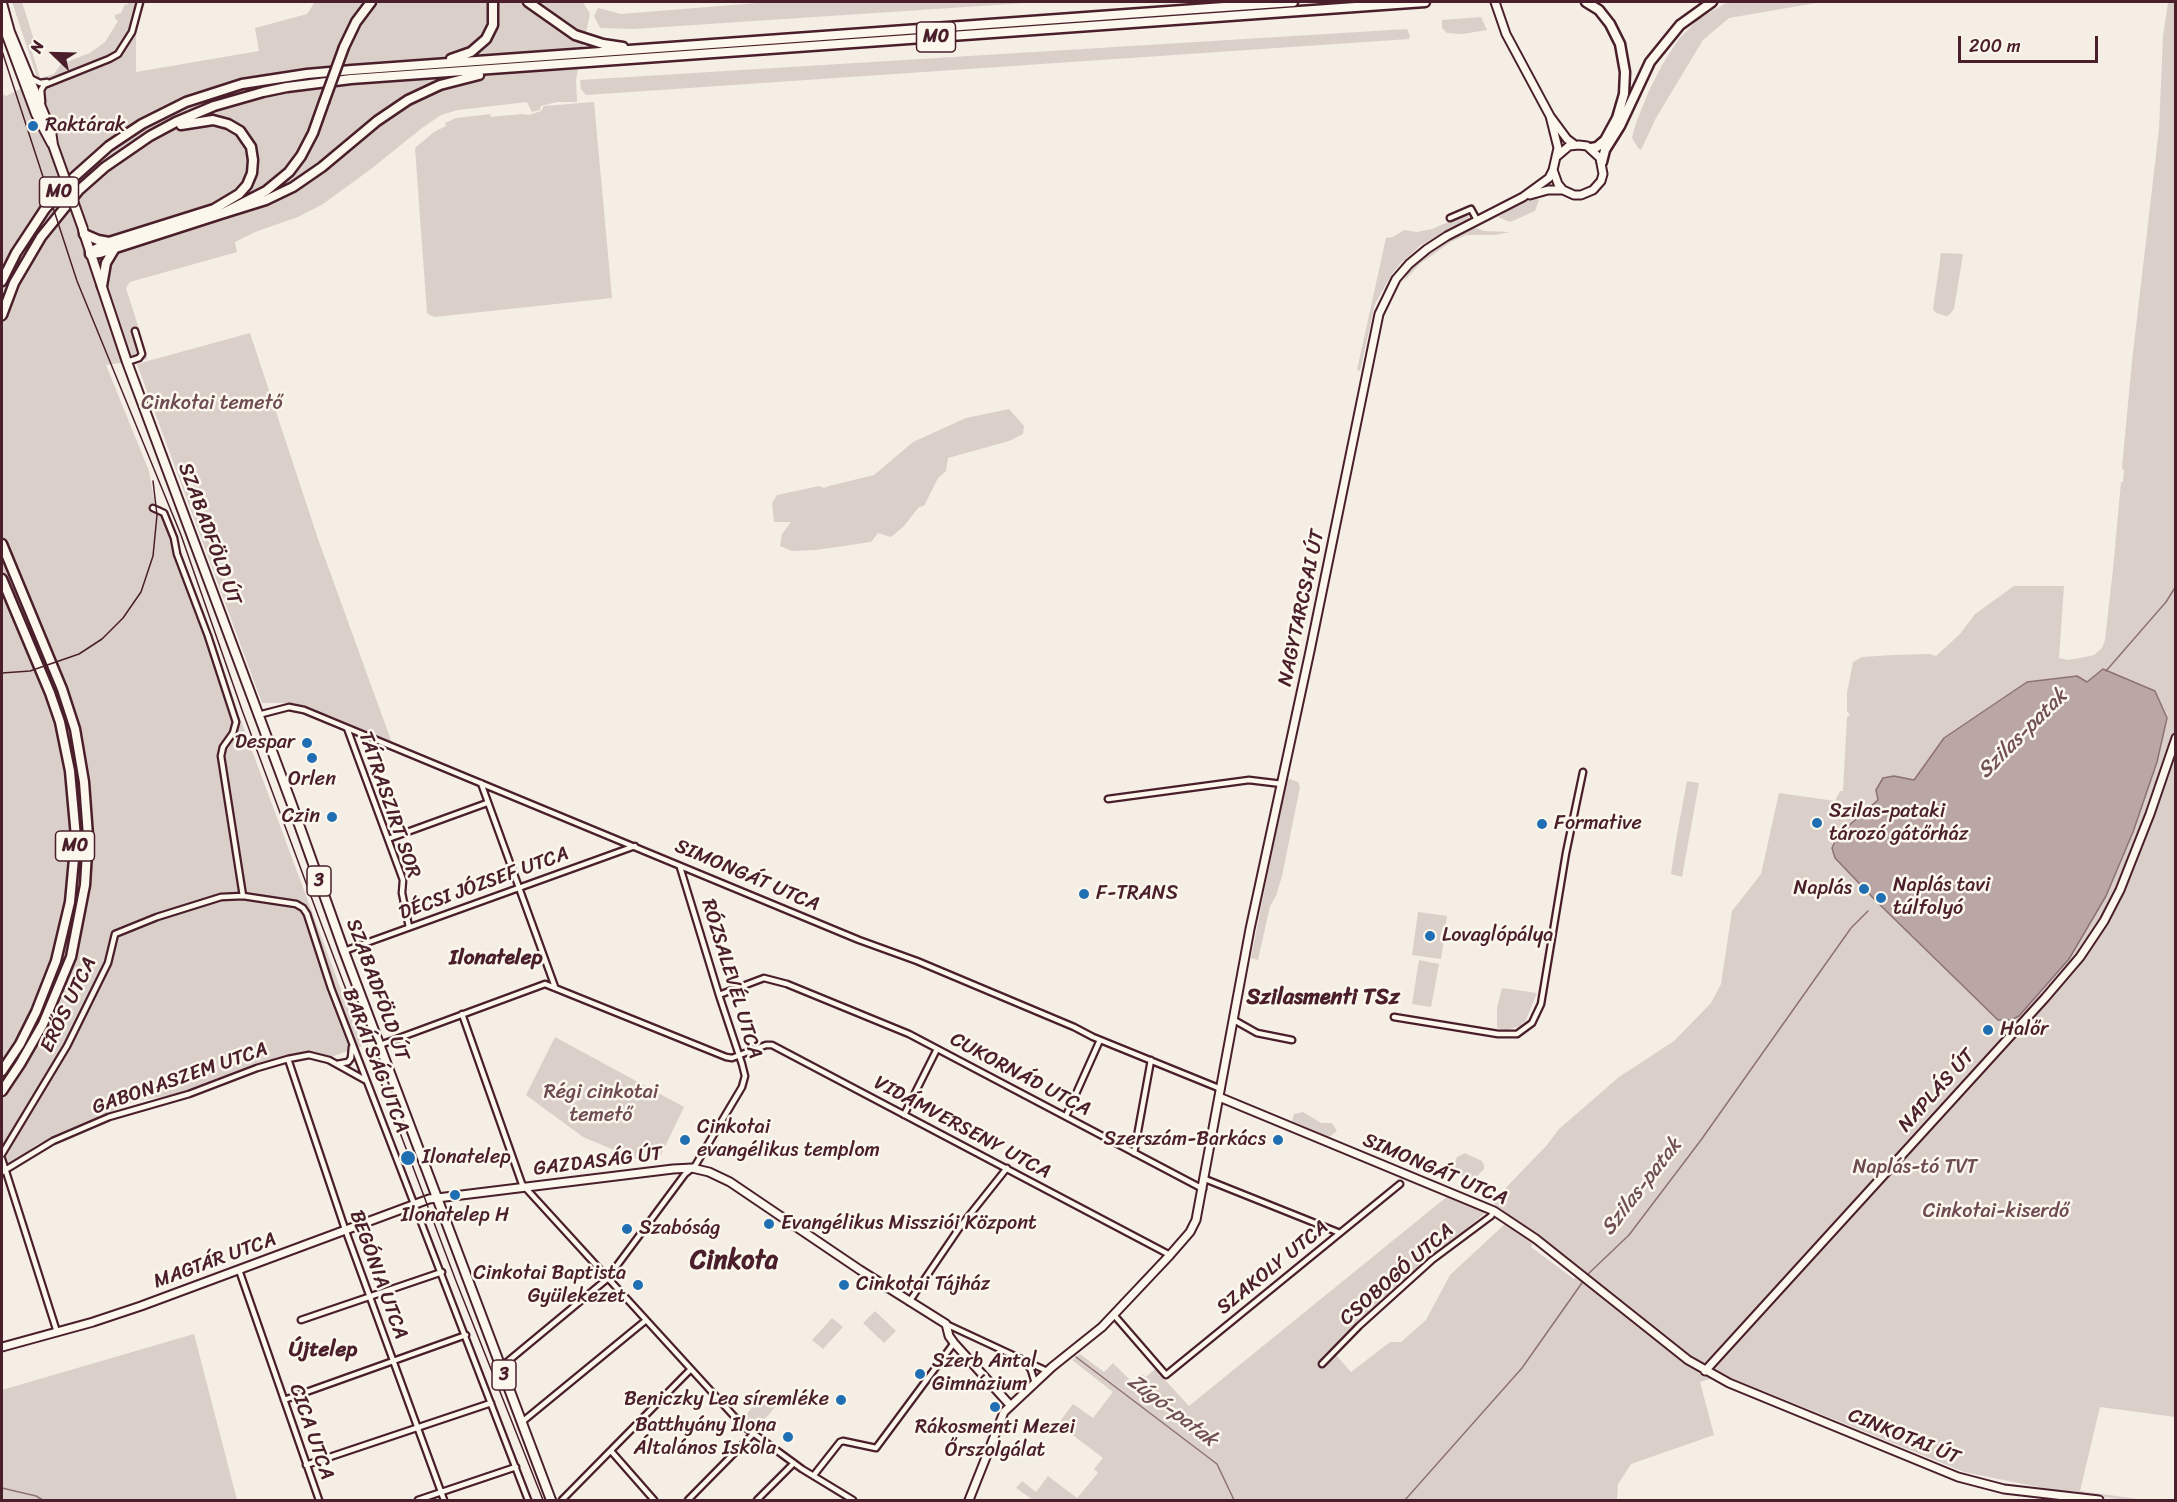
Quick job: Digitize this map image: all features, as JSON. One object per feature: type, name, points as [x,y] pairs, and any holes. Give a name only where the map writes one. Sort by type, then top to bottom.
[{"type":"highway","points":[[90,253],[218,211],[249,199],[275,184],[296,164],[307,145],[344,47],[356,22],[371,2]]},
{"type":"highway","points":[[425,65],[461,56],[481,45],[493,25],[493,2]]},
{"type":"highway","points":[[528,2],[567,30],[594,42],[616,46],[669,47]]},
{"type":"highway","name":"M0","points":[[2,281],[27,235],[59,192],[109,146],[160,114],[195,98],[242,84],[308,74],[1293,2]]},
{"type":"highway","name":"M0","points":[[2,315],[24,266],[61,211],[105,167],[150,136],[207,108],[253,94],[351,79],[1425,2]]},
{"type":"highway","points":[[1586,2],[1599,10],[1610,24],[1620,44],[1625,72],[1624,94],[1617,118],[1605,140],[1598,147],[1591,148]]},
{"type":"highway","points":[[1602,162],[1605,150],[1620,126],[1650,62],[1680,25],[1712,2]]},
{"type":"highway","points":[[218,211],[258,203],[293,187],[322,167],[392,110],[414,96],[457,79],[504,68]]},
{"type":"highway","points":[[150,136],[189,122],[206,119],[228,124],[244,136],[251,147],[253,160],[250,180],[239,194],[218,211]]},
{"type":"highway","points":[[84,231],[112,245]]},
{"type":"highway","points":[[102,286],[112,245]]},
{"type":"highway","name":"M0","points":[[2,544],[62,689],[75,729],[84,782],[88,836],[85,885],[70,957],[43,1024],[2,1091]]},
{"type":"highway","name":"M0","points":[[2,579],[60,722],[73,788],[75,837],[70,902],[56,961],[36,1012],[20,1044],[2,1071]]},
{"type":"main road","points":[[1496,2],[1499,15],[1515,52],[1550,116],[1567,139],[1575,145],[1591,148],[1602,162]]},
{"type":"main road","name":"3","points":[[2,3],[10,32],[51,131],[53,145],[102,286]]},
{"type":"main road","name":"3","points":[[2,22],[32,103],[45,134],[53,145]]},
{"type":"main road","points":[[1550,116],[1558,148],[1553,170],[1557,184],[1563,189]]},
{"type":"main road","points":[[1556,157],[1564,149],[1575,145]]},
{"type":"main road","name":"NAGYTARCSAI ÚT","points":[[1523,197],[1548,190],[1563,189],[1574,195],[1581,195],[1593,190],[1601,181],[1602,162]]},
{"type":"main road","name":"NAGYTARCSAI ÚT","points":[[969,1500],[999,1420],[1010,1405],[1114,1315],[1170,1255],[1194,1225],[1205,1179],[1250,929],[1379,314],[1396,279],[1427,249],[1523,197],[1546,181],[1553,170]]},
{"type":"main road","name":"SZABADFÖLD ÚT","points":[[102,286],[344,951],[551,1500]]},
{"type":"main road","name":"NAPLÁS ÚT","points":[[1705,1371],[2045,999],[2080,957],[2104,921],[2120,890],[2150,814],[2175,738]]},
{"type":"main road","name":"SIMONGÁT UTCA","points":[[1220,1093],[1494,1211],[1536,1239],[1673,1349],[1705,1371]]},
{"type":"main road","points":[[692,1168],[709,1172],[730,1182],[909,1302],[946,1324],[954,1343],[1010,1405]]},
{"type":"main road","name":"GAZDASÁG ÚT","points":[[438,1198],[692,1168]]},
{"type":"main road","name":"MAGTÁR UTCA","points":[[2,1347],[108,1317],[429,1199],[438,1198]]},
{"type":"main road","name":"CINKOTAI ÚT","points":[[1705,1371],[1755,1395],[1958,1477],[2004,1488],[2099,1500]]},
{"type":"street","points":[[43,111],[41,90],[44,85],[109,60],[118,54],[132,32],[140,2]]},
{"type":"street","points":[[29,77],[40,83],[52,81]]},
{"type":"street","points":[[1450,218],[1471,209],[1477,220]]},
{"type":"street","points":[[128,362],[139,358],[142,354],[135,331]]},
{"type":"street","points":[[153,508],[164,513],[171,530],[177,554],[208,636],[236,722],[233,733],[223,747],[220,756],[243,896]]},
{"type":"street","name":"SIMONGÁT UTCA","points":[[258,715],[289,707],[304,710],[635,846],[680,867],[859,940],[917,961],[1151,1060],[1220,1093]]},
{"type":"street","name":"TÁTRASZIRT SOR","points":[[347,728],[403,880],[402,893],[409,927]]},
{"type":"street","points":[[1394,1017],[1498,1034],[1517,1034],[1532,1023],[1541,1004],[1566,853],[1583,772]]},
{"type":"street","points":[[1108,799],[1249,780],[1282,784]]},
{"type":"street","points":[[481,783],[555,987]]},
{"type":"street","points":[[388,839],[488,803]]},
{"type":"street","name":"DÉCSI JÓZSEF UTCA","points":[[344,951],[635,846]]},
{"type":"street","name":"RÓZSALEVÉL UTCA","points":[[501,1367],[607,1279],[685,1174],[692,1168],[742,1087],[745,1076],[680,867]]},
{"type":"street","name":"ERŐS UTCA","points":[[2,1154],[72,1036],[108,963],[115,934],[157,917],[222,897],[243,896],[296,904]]},
{"type":"street","name":"BARÁTSÁG UTCA","points":[[296,904],[308,914],[331,988],[528,1500]]},
{"type":"street","name":"CUKORNÁD UTCA","points":[[719,995],[764,978],[818,996],[909,1034],[1203,1189]]},
{"type":"street","points":[[379,1045],[545,984],[726,1057],[738,1056]]},
{"type":"street","points":[[462,1014],[520,1182],[735,1418],[753,1434],[794,1463],[853,1500]]},
{"type":"street","points":[[1234,1020],[1257,1033],[1292,1040]]},
{"type":"street","points":[[1066,1116],[1100,1040]]},
{"type":"street","points":[[337,1064],[348,1062],[351,1058],[352,1043]]},
{"type":"street","name":"VIDÁMVERSENY UTCA","points":[[738,1056],[766,1045],[772,1045],[1170,1255]]},
{"type":"street","points":[[904,1115],[937,1049]]},
{"type":"street","name":"GABONASZEM UTCA","points":[[3,1171],[53,1141],[109,1117],[189,1094],[257,1068],[288,1059],[309,1055],[330,1060],[361,1076],[367,1082]]},
{"type":"street","name":"BEGÓNIA UTCA","points":[[288,1059],[444,1500]]},
{"type":"street","points":[[1134,1153],[1151,1060]]},
{"type":"street","points":[[2,1160],[3,1171],[57,1332]]},
{"type":"street","points":[[909,1302],[946,1246],[1007,1168]]},
{"type":"street","points":[[1205,1179],[1340,1233]]},
{"type":"street","name":"SZAKOLY UTCA","points":[[1114,1315],[1166,1375],[1400,1184]]},
{"type":"street","name":"CSOBOGÓ UTCA","points":[[1322,1364],[1359,1326],[1432,1260],[1491,1216],[1494,1211]]},
{"type":"street","name":"CICA UTCA","points":[[239,1270],[319,1500]]},
{"type":"street","points":[[301,1320],[442,1272]]},
{"type":"street","points":[[522,1422],[645,1320]]},
{"type":"street","points":[[946,1324],[1047,1371]]},
{"type":"street","points":[[284,1400],[466,1335]]},
{"type":"street","points":[[813,1475],[840,1442],[876,1448],[954,1343]]},
{"type":"street","points":[[1025,1361],[1035,1383]]},
{"type":"street","points":[[562,1500],[690,1370]]},
{"type":"street","points":[[306,1465],[492,1403]]},
{"type":"street","points":[[688,1500],[753,1434]]},
{"type":"street","points":[[611,1451],[654,1500]]},
{"type":"street","points":[[758,1500],[794,1463]]},
{"type":"street","points":[[418,1500],[516,1467]]},
{"type":"green space","points":[[12,2],[22,2],[35,43],[30,45],[40,78],[54,74],[61,64],[90,53],[105,42],[118,21],[115,15],[121,13],[125,4],[129,2],[145,2],[136,32],[136,72],[259,51],[255,28],[307,14],[315,2],[583,2],[590,14],[576,79],[577,102],[557,102],[541,106],[540,110],[532,112],[527,102],[458,110],[441,115],[323,204],[298,217],[255,232],[235,242],[237,252],[130,282],[126,288],[147,359],[106,365],[149,471],[155,505],[161,506],[166,512],[205,615],[225,678],[362,1046],[331,1057],[310,1051],[287,1056],[255,1064],[205,1085],[173,1095],[135,1101],[38,1144],[3,1170],[2,94],[6,96],[38,80]]},
{"type":"green space","points":[[769,2],[1041,2],[634,29],[600,28],[594,16],[598,8],[621,14]]},
{"type":"green space","points":[[1731,2],[1822,2],[1729,18],[1703,40],[1656,118],[1641,150],[1632,138],[1648,93],[1662,65],[1678,40],[1697,20]]},
{"type":"green space","name":"Naplás-tó TVT","points":[[2175,2],[2175,1417],[2100,1407],[2080,1491],[2145,1500],[2126,1500],[2063,1492],[1964,1472],[1724,1375],[1700,1382],[1714,1435],[1631,1464],[1618,1484],[1617,1500],[1033,1500],[1016,1488],[1022,1481],[1036,1492],[1048,1476],[1077,1498],[1098,1473],[1094,1469],[1103,1458],[1058,1424],[1073,1404],[1093,1418],[1113,1392],[1072,1360],[1080,1354],[1104,1372],[1113,1363],[1132,1382],[1142,1374],[1146,1377],[1155,1369],[1189,1406],[1449,1195],[1487,1211],[1339,1341],[1335,1354],[1351,1372],[1390,1342],[1401,1342],[1426,1320],[1450,1275],[1506,1223],[1534,1242],[1531,1247],[1574,1279],[1581,1271],[1508,1217],[1507,1213],[1492,1202],[1547,1145],[1559,1129],[1619,1077],[1674,1041],[1711,1003],[1721,984],[1732,911],[1761,874],[1779,793],[1835,801],[1840,791],[1843,791],[1847,717],[1850,715],[1847,711],[1847,693],[1853,662],[1862,657],[1930,654],[1936,656],[1960,634],[1975,614],[2014,586],[2064,586],[2059,658],[2068,660],[2094,655],[2102,648],[2105,640],[2121,482],[2123,482],[2124,470],[2122,468],[2132,361],[2159,129],[2163,36],[2168,3]]},
{"type":"green space","points":[[1481,17],[1487,30],[1462,34],[1447,33],[1442,28],[1442,20]]},
{"type":"green space","points":[[1407,29],[1409,39],[586,95],[581,89],[580,80]]},
{"type":"green space","points":[[594,102],[612,298],[434,317],[427,313],[415,148],[434,132],[446,126],[445,123],[456,118],[491,114],[490,117],[529,115],[541,111],[544,106]]},
{"type":"green space","points":[[1535,198],[1539,200],[1535,211],[1510,222],[1498,217],[1519,204]]},
{"type":"green space","points":[[1467,214],[1470,218],[1421,245],[1392,274],[1375,304],[1360,371],[1357,370],[1386,238],[1393,237],[1404,230],[1417,232],[1432,229]]},
{"type":"green space","points":[[1475,228],[1485,231],[1510,232],[1494,235],[1466,235],[1451,242],[1421,263],[1404,281],[1409,270],[1420,258],[1440,244]]},
{"type":"green space","points":[[1941,253],[1963,254],[1954,309],[1946,316],[1936,313],[1933,309]]},
{"type":"green space","name":"Cinkotai temető","points":[[250,333],[318,539],[392,743],[329,715],[292,703],[262,703],[137,364]]},
{"type":"green space","points":[[1009,409],[1024,426],[1023,434],[1009,441],[948,458],[946,471],[938,478],[924,506],[919,507],[904,526],[891,537],[878,533],[871,542],[816,550],[792,551],[780,546],[782,534],[791,522],[774,522],[772,503],[777,495],[819,486],[824,488],[874,475],[913,442],[966,418]]},
{"type":"green space","points":[[1287,780],[1298,782],[1300,787],[1282,876],[1276,896],[1270,906],[1258,960],[1251,958],[1281,806]]},
{"type":"green space","points":[[1687,781],[1699,783],[1682,877],[1671,874]]},
{"type":"green space","name":"Lovaglópálya","points":[[1418,912],[1447,916],[1441,959],[1412,955]]},
{"type":"green space","name":"Lovaglópálya","points":[[1419,960],[1439,964],[1431,1007],[1412,1004]]},
{"type":"green space","points":[[1502,988],[1537,993],[1526,1020],[1520,1026],[1504,1031],[1497,1028],[1497,1008]]},
{"type":"green space","name":"Régi cinkotai temető","points":[[555,1037],[684,1107],[659,1159],[638,1160],[583,1137],[526,1095]]},
{"type":"green space","points":[[1303,1112],[1321,1123],[1332,1123],[1337,1131],[1329,1137],[1292,1121],[1294,1114]]},
{"type":"green space","points":[[1465,1153],[1482,1161],[1484,1165],[1484,1169],[1472,1178],[1456,1174],[1453,1169],[1457,1157]]},
{"type":"green space","points":[[875,1311],[896,1331],[884,1343],[863,1323]]},
{"type":"green space","points":[[832,1318],[843,1327],[823,1349],[812,1340]]},
{"type":"green space","points":[[194,1334],[237,1500],[2,1500],[2,1390]]},
{"type":"green space","points":[[765,1392],[778,1404],[757,1428],[744,1417]]},
{"type":"water","points":[[2103,669],[2155,691],[2167,718],[2157,762],[2133,832],[2106,896],[2069,959],[2019,1016],[2011,1020],[1998,1020],[1877,902],[1835,858],[1832,848],[1838,835],[1878,800],[1876,790],[1883,778],[1894,776],[1914,780],[1944,738],[2027,682],[2077,676],[2087,682]]},
{"type":"waterway","name":"Szilas-patak","points":[[2106,671],[2166,602],[2176,586]]},
{"type":"waterway","name":"Szilas-patak","points":[[1586,1276],[1629,1235],[1701,1140],[1851,928],[1868,911]]},
{"type":"waterway","name":"Szilas-patak","points":[[1405,1500],[1522,1368],[1584,1280]]},
{"type":"waterway","name":"Zúgó-patak","points":[[1076,1357],[1217,1464],[1234,1500]]},
{"type":"waterway","points":[[2,1488],[36,1496],[43,1500]]},
{"type":"tram line","points":[[2,51],[77,281],[181,535],[242,710],[322,926],[456,1281],[543,1500]]},
{"type":"tram line","points":[[2,673],[30,671],[79,654],[102,639],[123,618],[141,592],[153,556],[157,515],[153,481]]},
{"type":"place","name":"Raktárak","points":[[33,126]]},
{"type":"place","name":"Despar","points":[[307,743]]},
{"type":"place","name":"Orlen","points":[[312,758]]},
{"type":"place","name":"Czin","points":[[332,817]]},
{"type":"place","name":"Szilas-pataki tározó gátőrház","points":[[1817,823]]},
{"type":"place","name":"Formative","points":[[1542,824]]},
{"type":"place","name":"Naplás","points":[[1864,889]]},
{"type":"place","name":"F-TRANS","points":[[1084,894]]},
{"type":"place","name":"Naplás tavi túlfolyó","points":[[1881,898]]},
{"type":"place","name":"Lovaglópálya","points":[[1430,936]]},
{"type":"place","name":"Halőr","points":[[1988,1030]]},
{"type":"place","name":"Cinkotai evangélikus templom","points":[[685,1140]]},
{"type":"place","name":"Szerszám-Barkács","points":[[1278,1140]]},
{"type":"place","name":"Ilonatelep","points":[[408,1158]]},
{"type":"place","name":"Ilonatelep H","points":[[455,1195]]},
{"type":"place","name":"Evangélikus Missziói Központ","points":[[769,1224]]},
{"type":"place","name":"Szabóság","points":[[627,1229]]},
{"type":"place","name":"Cinkotai Baptista Gyülekezet","points":[[638,1285]]},
{"type":"place","name":"Cinkotai Tájház","points":[[844,1285]]},
{"type":"place","name":"Szerb Antal Gimnázium","points":[[920,1374]]},
{"type":"place","name":"Beniczky Lea síremléke","points":[[841,1400]]},
{"type":"place","name":"Rákosmenti Mezei Őrszolgálat","points":[[995,1407]]},
{"type":"place","name":"Batthyány Ilona Általános Iskola","points":[[788,1437]]},
{"type":"district","name":"Ilonatelep","points":[[496,959]]},
{"type":"district","name":"Szilasmenti TSz","points":[[1323,998]]},
{"type":"district","name":"Cinkota","points":[[734,1261]]},
{"type":"district","name":"Újtelep","points":[[323,1351]]},
{"type":"park label","name":"Cinkotai-kiserdő","points":[[1996,1212]]}]
